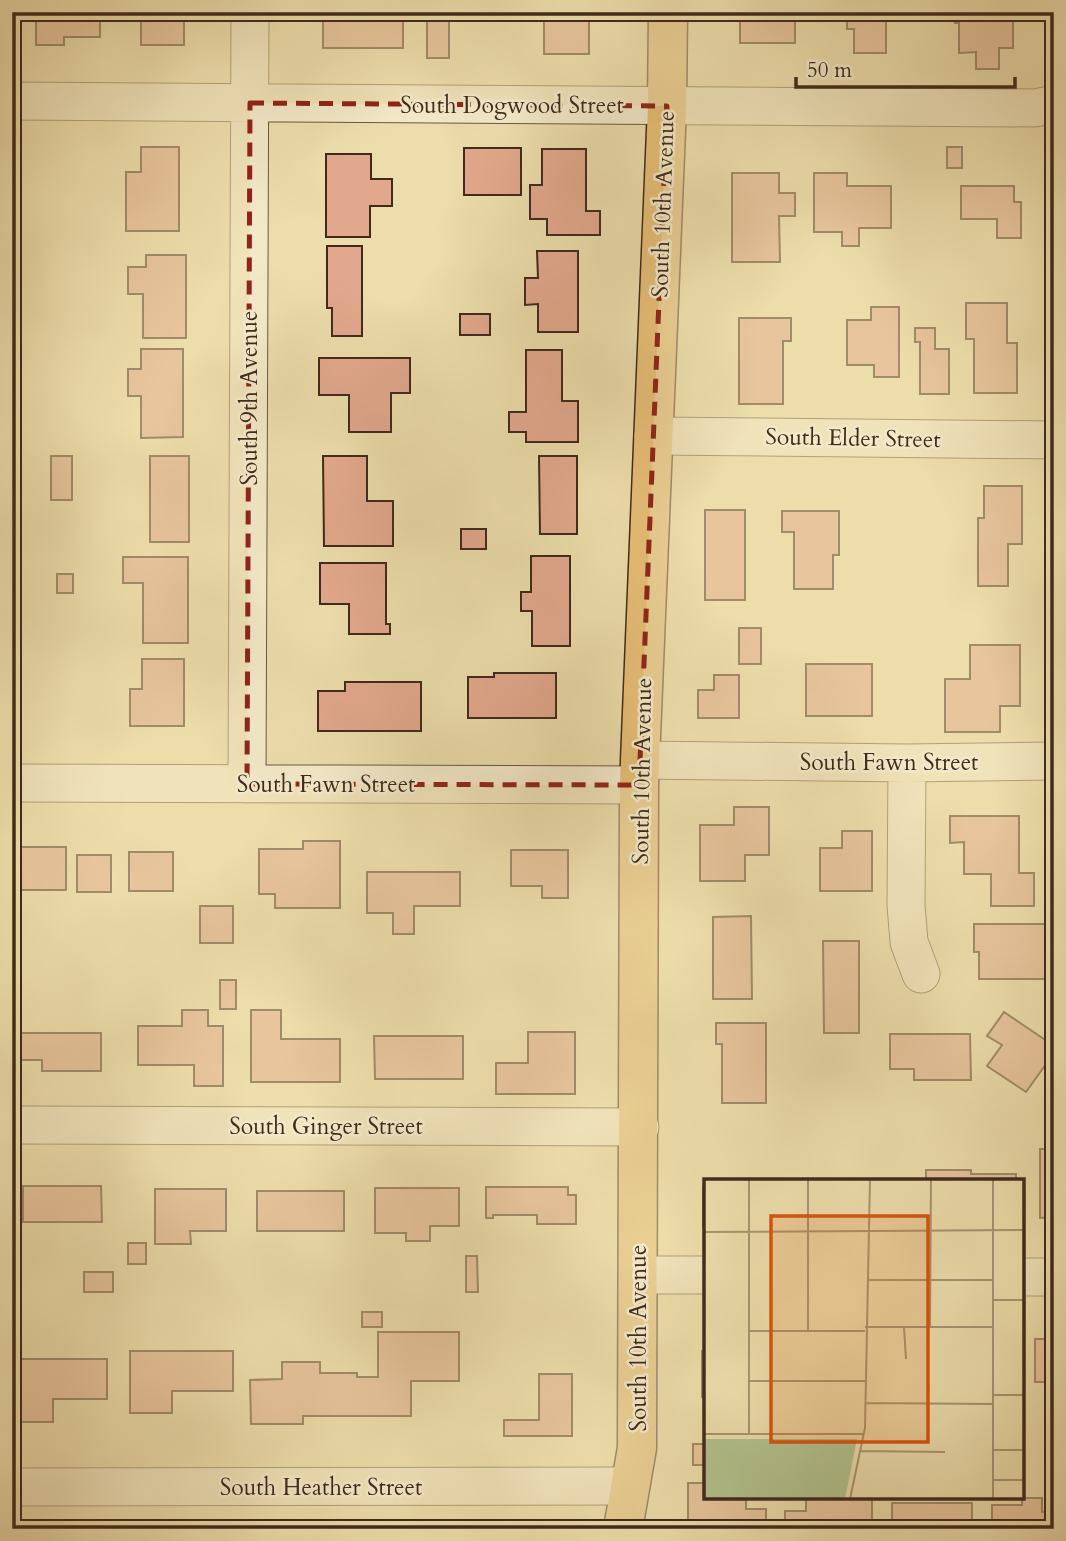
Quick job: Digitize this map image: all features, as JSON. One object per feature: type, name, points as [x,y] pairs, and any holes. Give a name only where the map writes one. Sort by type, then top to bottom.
[{"type":"main road","name":"South 10th Avenue","points":[[623,1529],[637,1448],[640,772],[667,106],[668,12]]},
{"type":"street","name":"South 9th Avenue","points":[[247,784],[250,12]]},
{"type":"street","name":"South Dogwood Street","points":[[12,101],[1034,108],[1054,104]]},
{"type":"street","name":"South Elder Street","points":[[653,436],[1054,440]]},
{"type":"street","name":"South Fawn Street","points":[[12,783],[247,784],[1054,761]]},
{"type":"street","points":[[907,764],[906,905],[909,942],[921,974]]},
{"type":"street","name":"South Ginger Street","points":[[12,1125],[640,1127]]},
{"type":"street","points":[[639,1275],[704,1275]]},
{"type":"street","points":[[1024,1277],[1054,1277]]},
{"type":"street","name":"South Heather Street","points":[[12,1487],[630,1486]]},
{"type":"highlighted area","points":[[250,103],[667,106],[639,785],[247,784]]},
{"type":"green space","points":[[12,1520],[581,1522],[585,1529],[12,1529]]},
{"type":"building","points":[[36,12],[100,12],[100,37],[64,37],[64,45],[36,45]]},
{"type":"building","points":[[141,12],[184,12],[184,45],[141,45]]},
{"type":"building","points":[[323,12],[403,12],[403,48],[323,48]]},
{"type":"building","points":[[544,12],[589,12],[589,54],[544,54]]},
{"type":"building","points":[[740,12],[789,12],[789,19],[795,19],[795,43],[740,43]]},
{"type":"building","points":[[847,12],[886,12],[886,53],[854,53],[854,29],[847,29]]},
{"type":"building","points":[[955,12],[1013,12],[1013,48],[999,48],[999,69],[976,69],[976,52],[959,53],[959,23],[955,23]]},
{"type":"building","points":[[427,19],[449,19],[449,58],[427,58]]},
{"type":"building","points":[[141,147],[179,147],[179,231],[126,231],[126,172],[141,172]]},
{"type":"building","points":[[947,147],[962,147],[962,168],[947,168]]},
{"type":"building","points":[[464,148],[521,148],[521,195],[464,195]]},
{"type":"building","points":[[542,149],[586,149],[586,211],[600,211],[600,235],[547,235],[547,219],[530,219],[530,185],[542,185]]},
{"type":"building","points":[[326,154],[371,154],[371,179],[392,179],[392,206],[370,206],[370,237],[326,237]]},
{"type":"building","points":[[12,158],[19,158],[19,196],[12,196]]},
{"type":"building","points":[[732,173],[779,173],[779,193],[795,193],[795,216],[779,216],[780,262],[732,262]]},
{"type":"building","points":[[814,173],[847,173],[847,186],[891,186],[891,228],[859,228],[859,246],[842,246],[842,232],[814,232]]},
{"type":"building","points":[[961,186],[1014,186],[1014,202],[1021,202],[1021,238],[997,238],[997,219],[961,219]]},
{"type":"building","points":[[327,246],[362,246],[362,336],[332,336],[332,308],[327,308]]},
{"type":"building","points":[[537,251],[578,251],[578,332],[538,332],[538,304],[525,305],[525,278],[538,278]]},
{"type":"building","points":[[146,255],[186,255],[186,338],[143,338],[143,294],[128,294],[128,267],[146,267]]},
{"type":"building","points":[[966,303],[1007,303],[1007,343],[1017,343],[1017,393],[974,393],[974,339],[966,339]]},
{"type":"building","points":[[871,307],[899,307],[899,377],[874,377],[874,365],[847,365],[847,320],[871,320]]},
{"type":"building","points":[[460,314],[490,314],[490,335],[460,335]]},
{"type":"building","points":[[739,318],[791,318],[791,341],[783,341],[783,404],[739,404]]},
{"type":"building","points":[[915,328],[935,328],[935,349],[949,349],[949,394],[920,394],[920,342],[915,342]]},
{"type":"building","points":[[141,349],[183,349],[183,437],[141,438],[141,396],[128,396],[128,369],[141,369]]},
{"type":"building","points":[[526,350],[562,350],[562,401],[578,401],[578,442],[526,442],[526,432],[509,432],[509,412],[526,412]]},
{"type":"building","points":[[319,358],[410,358],[410,393],[391,393],[391,432],[349,432],[349,395],[319,395]]},
{"type":"building","points":[[51,456],[72,456],[72,500],[51,500]]},
{"type":"building","points":[[150,456],[189,456],[189,542],[150,542]]},
{"type":"building","points":[[323,456],[367,456],[367,501],[393,501],[393,546],[324,546]]},
{"type":"building","points":[[539,456],[577,456],[577,534],[540,534]]},
{"type":"building","points":[[984,486],[1022,486],[1022,544],[1008,544],[1008,586],[978,586],[978,518],[984,518]]},
{"type":"building","points":[[705,510],[745,510],[745,600],[705,600]]},
{"type":"building","points":[[782,511],[839,511],[839,555],[833,555],[833,589],[794,589],[794,532],[782,532]]},
{"type":"building","points":[[461,529],[486,529],[486,549],[461,549]]},
{"type":"building","points":[[531,556],[570,556],[570,646],[532,646],[532,611],[521,611],[521,592],[531,592]]},
{"type":"building","points":[[123,557],[188,557],[188,643],[143,643],[143,583],[123,583]]},
{"type":"building","points":[[320,563],[386,563],[386,624],[390,624],[390,634],[349,634],[349,604],[320,604]]},
{"type":"building","points":[[57,574],[73,574],[73,593],[57,593]]},
{"type":"building","points":[[739,628],[761,628],[761,664],[739,664]]},
{"type":"building","points":[[970,645],[1020,645],[1020,706],[1000,706],[1000,732],[945,732],[945,679],[970,679]]},
{"type":"building","points":[[142,659],[184,659],[184,726],[130,726],[130,689],[142,689]]},
{"type":"building","points":[[806,664],[872,664],[872,716],[806,716]]},
{"type":"building","points":[[494,673],[556,673],[556,718],[468,718],[468,677],[494,677]]},
{"type":"building","points":[[714,675],[739,675],[739,718],[698,718],[698,690],[714,690]]},
{"type":"building","points":[[345,682],[421,682],[421,731],[318,731],[318,691],[345,691]]},
{"type":"building","points":[[734,807],[769,807],[769,855],[745,855],[745,881],[700,881],[700,825],[734,825]]},
{"type":"building","points":[[950,816],[1019,816],[1019,873],[1034,873],[1034,906],[991,906],[991,874],[964,874],[964,842],[950,843]]},
{"type":"building","points":[[842,831],[872,831],[872,891],[820,891],[820,848],[842,848]]},
{"type":"building","points":[[303,841],[340,841],[340,908],[275,908],[275,894],[259,894],[259,849],[303,849]]},
{"type":"building","points":[[12,847],[66,847],[66,890],[12,890]]},
{"type":"building","points":[[511,850],[568,850],[568,898],[542,898],[542,886],[511,886]]},
{"type":"building","points":[[129,852],[173,852],[173,891],[129,891]]},
{"type":"building","points":[[77,855],[111,855],[111,892],[77,892]]},
{"type":"building","points":[[367,872],[460,872],[460,906],[414,906],[414,934],[393,934],[393,913],[367,913]]},
{"type":"building","points":[[200,906],[233,906],[233,943],[200,943]]},
{"type":"building","points":[[751,916],[752,999],[713,999],[713,917]]},
{"type":"building","points":[[974,924],[1054,924],[1054,979],[979,979],[979,952],[974,952]]},
{"type":"building","points":[[823,941],[859,941],[859,1033],[824,1033]]},
{"type":"building","points":[[220,980],[236,980],[236,1009],[220,1009]]},
{"type":"building","points":[[182,1010],[208,1010],[208,1026],[223,1026],[223,1086],[194,1086],[194,1065],[138,1065],[138,1026],[182,1026]]},
{"type":"building","points":[[251,1010],[281,1010],[281,1039],[340,1039],[340,1082],[251,1082]]},
{"type":"building","points":[[1004,1012],[1054,1046],[1054,1053],[1026,1092],[987,1066],[1002,1045],[987,1036]]},
{"type":"building","points":[[716,1023],[766,1023],[766,1103],[722,1103],[722,1044],[716,1044]]},
{"type":"building","points":[[528,1032],[575,1032],[575,1094],[496,1094],[496,1063],[528,1063]]},
{"type":"building","points":[[18,1033],[101,1033],[101,1071],[42,1071],[42,1060],[18,1060]]},
{"type":"building","points":[[890,1034],[970,1034],[971,1080],[914,1080],[914,1069],[890,1069]]},
{"type":"building","points":[[374,1036],[463,1036],[463,1079],[375,1079]]},
{"type":"building","points":[[1040,1149],[1054,1149],[1054,1217],[1040,1218]]},
{"type":"building","points":[[926,1170],[1016,1174],[1016,1179],[926,1179]]},
{"type":"building","points":[[23,1186],[101,1186],[102,1222],[23,1222]]},
{"type":"building","points":[[703,1186],[704,1186],[704,1227]]},
{"type":"building","points":[[486,1187],[568,1187],[568,1195],[576,1195],[576,1224],[537,1224],[537,1215],[493,1215],[493,1218],[486,1218]]},
{"type":"building","points":[[375,1188],[459,1188],[459,1226],[430,1226],[430,1241],[406,1241],[406,1233],[375,1233]]},
{"type":"building","points":[[155,1189],[226,1189],[226,1231],[190,1231],[191,1244],[155,1244]]},
{"type":"building","points":[[257,1191],[344,1191],[344,1231],[257,1231]]},
{"type":"building","points":[[128,1243],[146,1243],[146,1264],[128,1264]]},
{"type":"building","points":[[466,1256],[477,1256],[478,1292],[466,1292]]},
{"type":"building","points":[[84,1272],[113,1272],[113,1292],[84,1292]]},
{"type":"building","points":[[362,1312],[382,1312],[382,1327],[362,1327]]},
{"type":"building","points":[[378,1332],[459,1332],[459,1381],[411,1381],[411,1416],[303,1416],[303,1424],[251,1424],[250,1380],[282,1379],[282,1362],[320,1362],[320,1373],[357,1373],[357,1377],[378,1377]]},
{"type":"building","points":[[1035,1339],[1054,1339],[1054,1382],[1035,1382]]},
{"type":"building","points":[[130,1351],[233,1351],[233,1391],[172,1391],[172,1413],[130,1413]]},
{"type":"building","points":[[702,1351],[704,1351],[704,1397]]},
{"type":"building","points":[[12,1359],[107,1359],[107,1399],[53,1399],[53,1422],[12,1422]]},
{"type":"building","points":[[539,1374],[572,1374],[572,1436],[504,1436],[504,1420],[539,1420]]},
{"type":"building","points":[[693,1444],[704,1444],[704,1465],[693,1465]]},
{"type":"building","points":[[688,1483],[704,1483],[704,1499],[746,1499],[746,1509],[766,1509],[766,1529],[688,1529]]},
{"type":"building","points":[[1024,1498],[1042,1498],[1042,1512],[1054,1511],[1054,1529],[992,1529],[992,1505],[1022,1505]]},
{"type":"building","points":[[806,1499],[872,1499],[872,1529],[785,1529],[785,1511],[806,1511]]},
{"type":"building","points":[[892,1503],[972,1503],[972,1529],[892,1529]]}]
